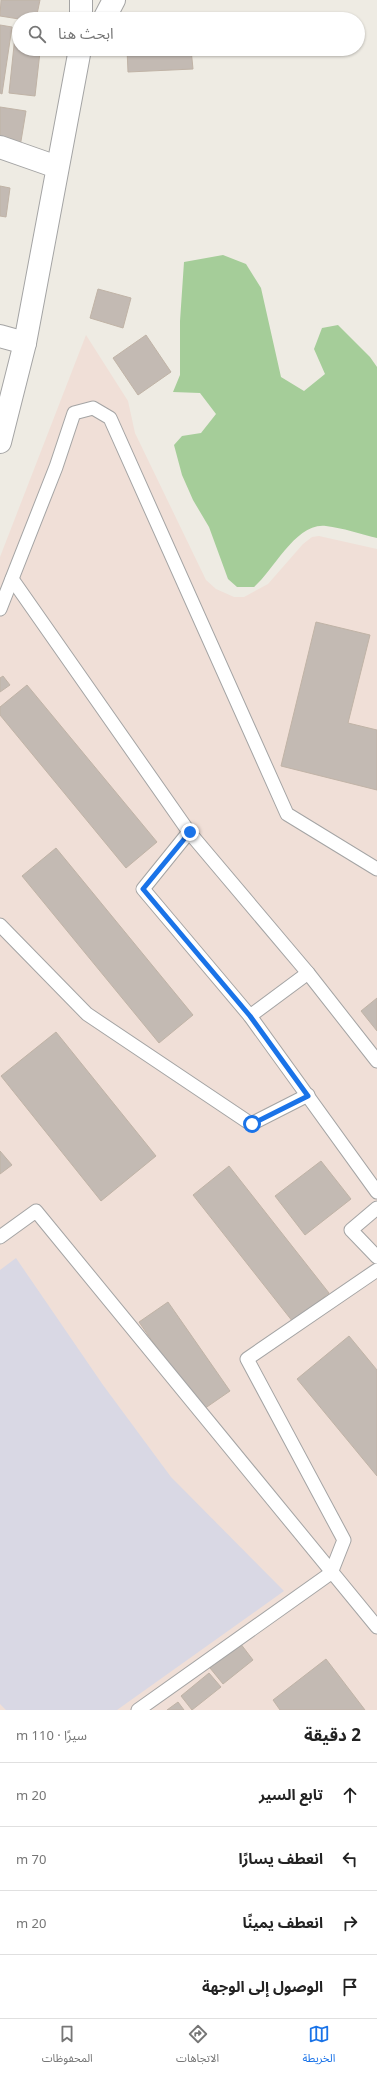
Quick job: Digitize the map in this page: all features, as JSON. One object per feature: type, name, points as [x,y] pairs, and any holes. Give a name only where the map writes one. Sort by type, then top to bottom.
[{"type":"street","points":[[81,0],[81,12]]},
{"type":"street","points":[[108,12],[114,0]]},
{"type":"street","points":[[0,442],[26,343],[79,56]]},
{"type":"street","points":[[0,147],[58,167]]},
{"type":"street","points":[[0,336],[26,343]]},
{"type":"lane","points":[[0,609],[56,467],[74,413],[93,408],[110,418],[287,814],[377,869]]},
{"type":"lane","points":[[12,579],[190,832],[308,973],[377,1061]]},
{"type":"lane","points":[[190,832],[143,889],[250,1016],[377,1192]]},
{"type":"lane","points":[[0,925],[87,1014],[252,1124],[308,1096]]},
{"type":"lane","points":[[250,1016],[308,973]]},
{"type":"lane","points":[[377,1208],[351,1230],[377,1257]]},
{"type":"lane","points":[[0,1237],[36,1212],[331,1573],[377,1627]]},
{"type":"lane","points":[[138,1710],[331,1573],[344,1540],[247,1359],[377,1270]]},
{"type":"shaded area","points":[[86,335],[128,401],[135,433],[206,580],[216,589],[234,597],[244,597],[268,584],[303,544],[312,537],[319,536],[377,549],[377,1710],[0,1710],[0,557]]},
{"type":"shaded area","points":[[16,1258],[103,1385],[171,1477],[284,1591],[117,1710],[6,1710],[0,1704],[0,1270]]},
{"type":"green space","points":[[223,255],[246,264],[261,288],[281,377],[304,391],[325,374],[314,349],[322,328],[338,325],[370,357],[377,367],[377,538],[332,527],[315,527],[305,531],[295,539],[254,587],[237,587],[228,579],[209,527],[193,500],[182,475],[174,445],[182,436],[201,433],[216,414],[200,393],[173,392],[180,375],[180,321],[184,262]]},
{"type":"building","points":[[1,0],[40,0],[37,12],[12,12],[12,18],[0,16]]},
{"type":"building","points":[[0,25],[12,27],[2,94],[0,93]]},
{"type":"building","points":[[13,56],[40,56],[35,96],[9,93]]},
{"type":"building","points":[[127,56],[192,56],[193,69],[128,72]]},
{"type":"building","points":[[0,107],[26,111],[19,153],[0,150]]},
{"type":"building","points":[[0,186],[10,188],[6,217],[0,216]]},
{"type":"building","points":[[98,289],[131,298],[123,328],[90,318]]},
{"type":"building","points":[[146,335],[171,372],[138,395],[113,358]]},
{"type":"building","points":[[316,622],[370,635],[348,723],[377,730],[377,790],[281,766]]},
{"type":"building","points":[[3,676],[10,685],[0,692],[0,678]]},
{"type":"building","points":[[27,685],[157,842],[126,868],[0,715],[0,707]]},
{"type":"building","points":[[56,848],[193,1015],[159,1043],[22,876]]},
{"type":"building","points":[[377,998],[377,1031],[361,1011]]},
{"type":"building","points":[[56,1032],[156,1156],[101,1201],[1,1076]]},
{"type":"building","points":[[0,1151],[12,1165],[0,1174]]},
{"type":"building","points":[[321,1161],[351,1199],[305,1235],[275,1196]]},
{"type":"building","points":[[229,1166],[329,1293],[293,1322],[193,1195]]},
{"type":"building","points":[[168,1302],[230,1391],[201,1411],[139,1322]]},
{"type":"building","points":[[349,1336],[377,1370],[377,1476],[297,1379]]},
{"type":"building","points":[[240,1643],[253,1660],[223,1684],[210,1668]]},
{"type":"building","points":[[326,1659],[365,1710],[280,1710],[273,1700]]},
{"type":"building","points":[[209,1673],[221,1687],[192,1710],[181,1696]]},
{"type":"building","points":[[178,1702],[184,1710],[167,1710]]},
{"type":"route","points":[[190,832],[143,889],[250,1016],[308,1096],[252,1124]]}]
